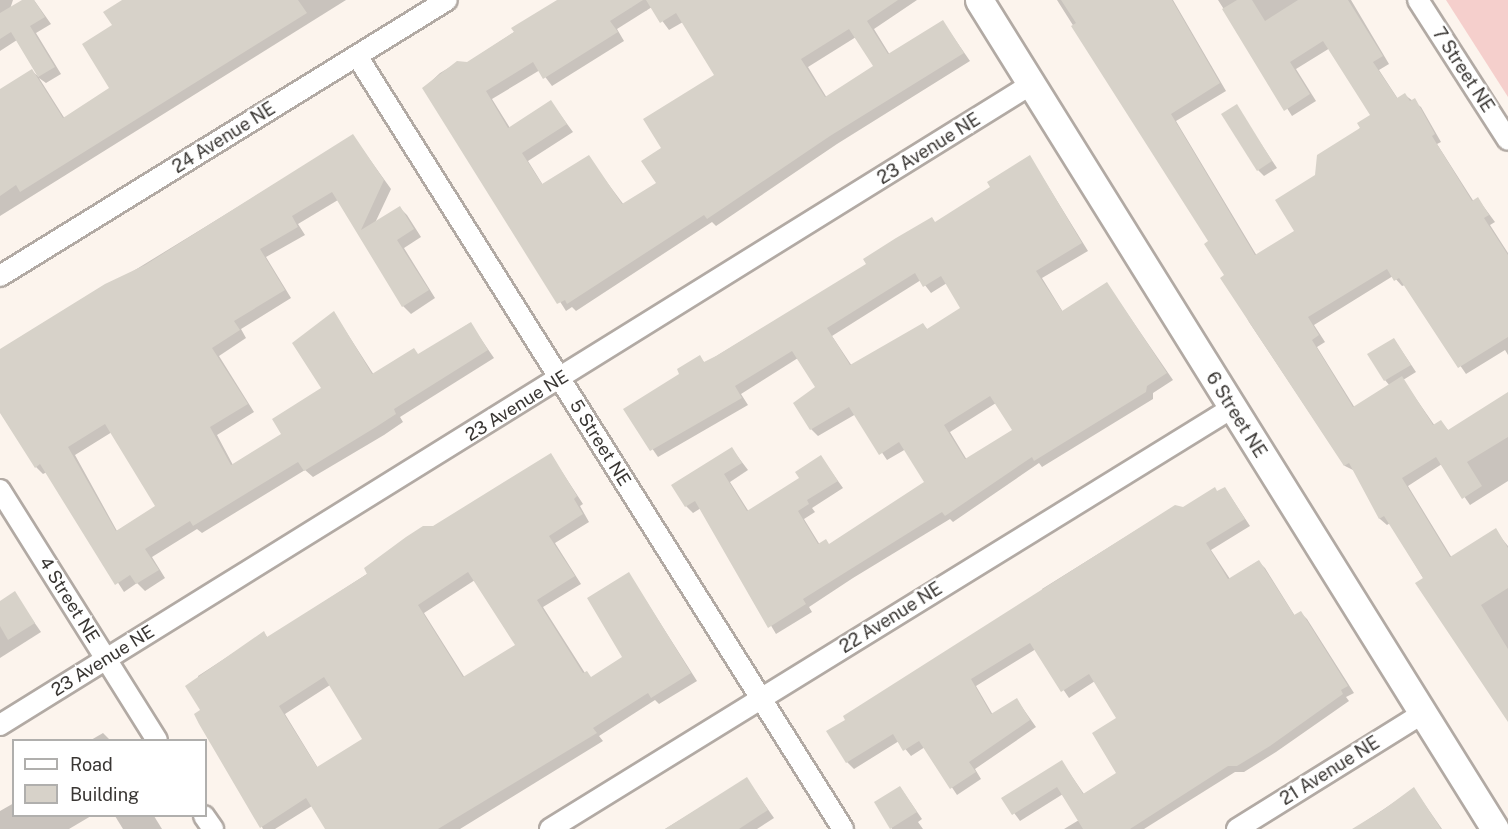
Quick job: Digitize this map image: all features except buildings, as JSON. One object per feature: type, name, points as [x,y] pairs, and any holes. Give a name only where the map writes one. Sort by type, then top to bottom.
[{"type":"street","name":"24 Avenue NE","points":[[0,276],[447,0]]},
{"type":"street","name":"6 Street NE","points":[[979,0],[1495,829]]},
{"type":"street","name":"7 Street NE","points":[[1418,0],[1508,140]]},
{"type":"street","name":"5 Street NE","points":[[357,56],[843,829]]},
{"type":"street","name":"23 Avenue NE","points":[[0,725],[561,379],[1032,84]]},
{"type":"street","name":"22 Avenue NE","points":[[550,829],[1232,408]]},
{"type":"street","name":"4 Street NE","points":[[0,490],[156,739]]},
{"type":"street","name":"21 Avenue NE","points":[[1237,829],[1423,713]]},
{"type":"shaded area","points":[[1446,0],[1508,0],[1508,97]]}]
